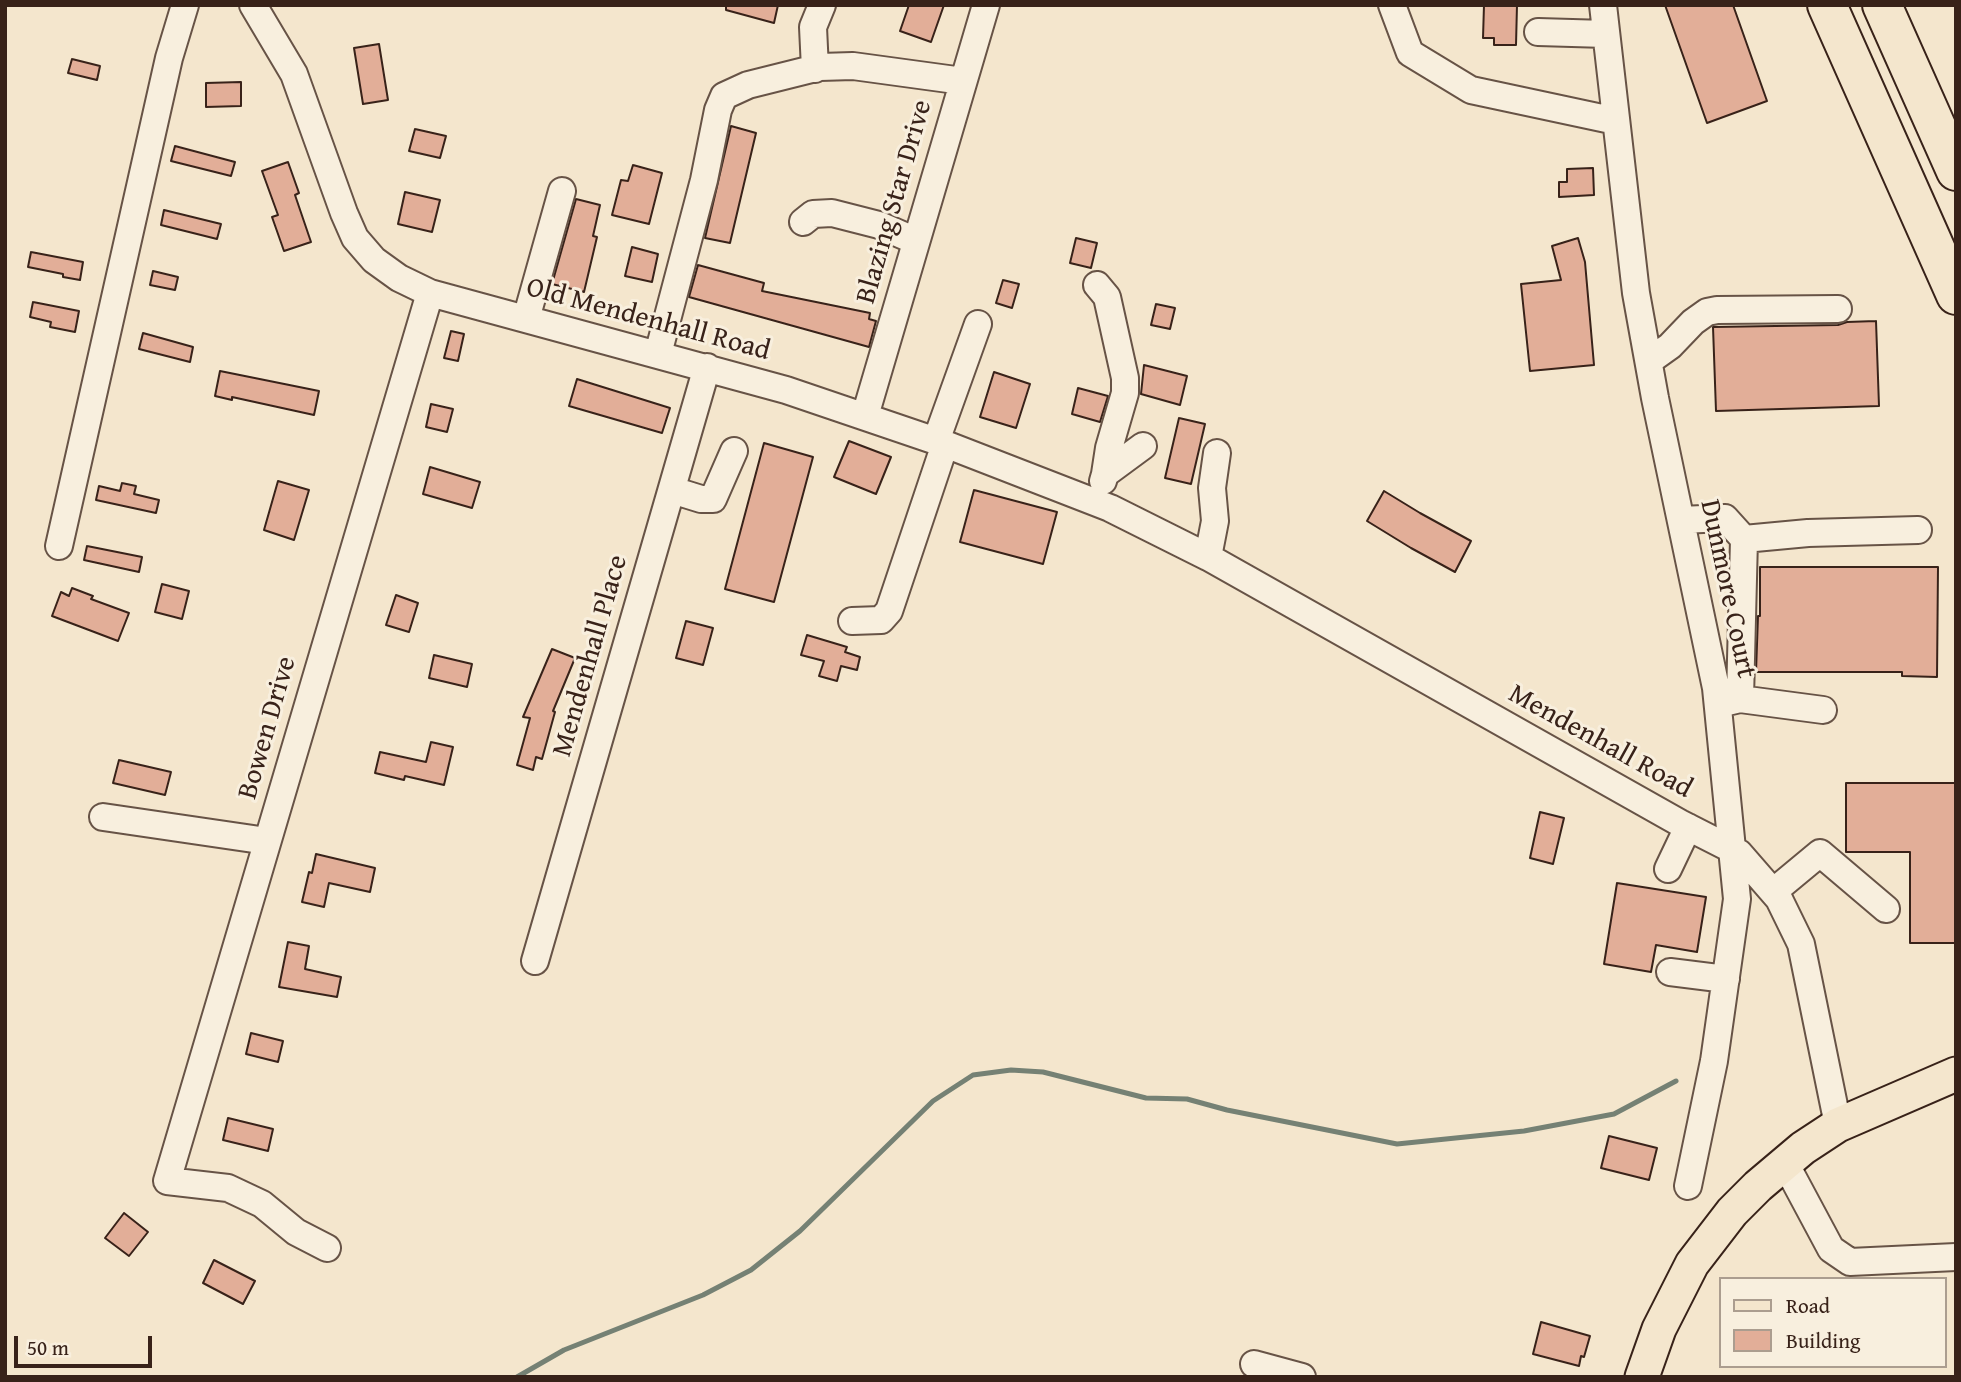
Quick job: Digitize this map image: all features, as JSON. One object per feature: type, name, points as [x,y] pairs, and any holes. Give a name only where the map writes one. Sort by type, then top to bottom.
[{"type":"highway","points":[[1827,5],[1956,295]]},
{"type":"highway","points":[[1882,5],[1956,171]]},
{"type":"main road","points":[[1642,1377],[1659,1329],[1692,1264],[1732,1212],[1758,1186],[1838,1125],[1956,1074]]},
{"type":"street","points":[[59,546],[169,58],[185,5]]},
{"type":"street","name":"Old Mendenhall Road","points":[[253,5],[294,74],[355,238],[374,260],[399,278],[430,293],[707,367],[865,416],[1096,503],[1174,538]]},
{"type":"street","points":[[815,69],[813,27],[822,5]]},
{"type":"street","name":"Blazing Star Drive","points":[[865,416],[986,5]]},
{"type":"street","points":[[1392,5],[1410,53],[1471,90],[1616,121]]},
{"type":"street","name":"Dunmore Court","points":[[1603,5],[1636,293],[1681,520],[1729,701],[1732,850],[1737,899],[1714,1061],[1688,1186]]},
{"type":"street","points":[[1538,32],[1606,34]]},
{"type":"street","points":[[658,355],[704,180],[721,101],[732,91],[815,69],[853,65],[963,80]]},
{"type":"street","points":[[526,319],[562,191]]},
{"type":"street","points":[[803,222],[813,214],[832,213],[887,227],[916,241]]},
{"type":"street","points":[[1096,503],[1125,393],[1125,378],[1107,297],[1097,285]]},
{"type":"street","name":"Bowen Drive","points":[[327,1248],[296,1232],[262,1204],[228,1188],[167,1181],[430,293]]},
{"type":"street","points":[[1649,361],[1707,312],[1838,309]]},
{"type":"street","points":[[852,621],[881,620],[889,611],[978,324]]},
{"type":"street","name":"Mendenhall Place","points":[[535,961],[707,367]]},
{"type":"street","points":[[1105,474],[1143,446]]},
{"type":"street","points":[[671,490],[701,499],[713,499],[733,451]]},
{"type":"street","points":[[1208,557],[1215,521],[1212,488],[1216,453]]},
{"type":"street","points":[[1681,520],[1725,518],[1744,539],[1729,701],[1824,710]]},
{"type":"street","points":[[1744,539],[1808,533],[1918,530]]},
{"type":"street","name":"Mendenhall Road","points":[[1174,538],[1688,827],[1739,853],[1779,899],[1801,944],[1838,1125]]},
{"type":"street","points":[[103,817],[267,841]]},
{"type":"street","points":[[1668,869],[1688,827]]},
{"type":"street","points":[[1773,892],[1820,853],[1886,909]]},
{"type":"street","points":[[1670,972],[1726,979]]},
{"type":"street","points":[[1785,1163],[1831,1249],[1850,1262],[1956,1257]]},
{"type":"street","points":[[1254,1364],[1301,1377]]},
{"type":"building","points":[[726,5],[778,5],[774,23],[726,10]]},
{"type":"building","points":[[909,5],[944,5],[931,42],[900,31]]},
{"type":"building","points":[[1484,5],[1517,5],[1516,45],[1494,45],[1494,38],[1483,38]]},
{"type":"building","points":[[1665,5],[1733,5],[1767,101],[1707,123]]},
{"type":"building","points":[[379,44],[388,100],[363,104],[354,48]]},
{"type":"building","points":[[72,59],[100,66],[97,80],[68,73]]},
{"type":"building","points":[[241,82],[241,106],[206,107],[206,83]]},
{"type":"building","points":[[731,126],[756,133],[730,243],[705,238]]},
{"type":"building","points":[[415,129],[446,136],[440,158],[409,151]]},
{"type":"building","points":[[175,146],[235,162],[231,176],[171,161]]},
{"type":"building","points":[[288,162],[299,193],[295,195],[311,242],[284,251],[272,217],[278,215],[262,171]]},
{"type":"building","points":[[633,165],[662,173],[649,224],[612,215],[621,180],[628,181]]},
{"type":"building","points":[[1593,168],[1594,195],[1559,197],[1559,182],[1567,182],[1567,169]]},
{"type":"building","points":[[405,192],[440,200],[432,232],[398,224]]},
{"type":"building","points":[[576,199],[600,205],[593,236],[597,237],[584,292],[552,284]]},
{"type":"building","points":[[164,210],[221,224],[217,239],[161,225]]},
{"type":"building","points":[[1076,238],[1097,243],[1091,268],[1070,263]]},
{"type":"building","points":[[1578,238],[1585,262],[1594,365],[1530,371],[1521,284],[1561,280],[1552,246]]},
{"type":"building","points":[[632,247],[658,254],[652,282],[625,276]]},
{"type":"building","points":[[31,252],[83,262],[80,280],[28,267]]},
{"type":"building","points":[[698,265],[764,283],[762,291],[870,313],[869,319],[876,321],[869,347],[689,297]]},
{"type":"building","points":[[153,271],[178,277],[175,290],[150,285]]},
{"type":"building","points":[[1003,280],[1019,284],[1012,308],[996,303]]},
{"type":"building","points":[[33,302],[79,311],[75,332],[50,327],[51,322],[30,317]]},
{"type":"building","points":[[1156,304],[1175,308],[1170,329],[1151,325]]},
{"type":"building","points":[[1876,321],[1879,406],[1716,411],[1713,327],[1838,325]]},
{"type":"building","points":[[451,331],[464,334],[458,361],[444,358]]},
{"type":"building","points":[[143,333],[193,347],[190,362],[139,349]]},
{"type":"building","points":[[1144,365],[1187,376],[1180,405],[1141,394]]},
{"type":"building","points":[[220,371],[319,391],[314,415],[232,397],[232,400],[215,396]]},
{"type":"building","points":[[994,372],[1030,384],[1016,428],[980,417]]},
{"type":"building","points":[[577,379],[670,408],[662,433],[569,406]]},
{"type":"building","points":[[1078,388],[1108,396],[1100,422],[1072,414]]},
{"type":"building","points":[[431,404],[453,409],[447,432],[426,427]]},
{"type":"building","points":[[1179,418],[1205,424],[1191,484],[1165,478]]},
{"type":"building","points":[[849,441],[891,457],[876,494],[834,477]]},
{"type":"building","points":[[764,443],[813,457],[774,602],[725,589]]},
{"type":"building","points":[[430,467],[480,482],[472,508],[423,494]]},
{"type":"building","points":[[278,481],[309,490],[294,540],[264,530]]},
{"type":"building","points":[[122,483],[136,486],[134,494],[159,500],[156,513],[96,500],[99,486],[120,491]]},
{"type":"building","points":[[974,490],[1057,512],[1043,564],[960,542]]},
{"type":"building","points":[[1384,491],[1471,541],[1455,572],[1367,521]]},
{"type":"building","points":[[87,546],[142,557],[139,572],[84,560]]},
{"type":"building","points":[[1760,567],[1938,567],[1937,677],[1902,676],[1902,672],[1756,672]]},
{"type":"building","points":[[162,584],[189,591],[182,619],[155,612]]},
{"type":"building","points":[[72,588],[93,596],[91,599],[129,613],[118,641],[52,616],[61,592],[69,596]]},
{"type":"building","points":[[396,595],[418,603],[409,632],[386,625]]},
{"type":"building","points":[[686,621],[713,628],[703,665],[676,658]]},
{"type":"building","points":[[807,635],[847,647],[845,652],[860,657],[857,670],[841,666],[837,681],[819,676],[824,661],[801,655]]},
{"type":"building","points":[[552,649],[575,658],[553,711],[555,712],[542,759],[536,757],[533,770],[517,765],[530,718],[523,717]]},
{"type":"building","points":[[434,655],[472,664],[467,687],[429,678]]},
{"type":"building","points":[[431,742],[453,747],[444,785],[405,776],[404,780],[375,773],[380,752],[426,762]]},
{"type":"building","points":[[119,760],[171,772],[165,795],[113,783]]},
{"type":"building","points":[[1846,783],[1956,783],[1956,943],[1910,943],[1910,852],[1846,852]]},
{"type":"building","points":[[1540,812],[1564,818],[1553,864],[1530,858]]},
{"type":"building","points":[[316,854],[375,868],[370,892],[329,883],[324,907],[302,902]]},
{"type":"building","points":[[1617,883],[1706,897],[1697,952],[1656,945],[1651,972],[1604,964]]},
{"type":"building","points":[[288,942],[309,946],[305,969],[341,977],[337,997],[279,987]]},
{"type":"building","points":[[251,1033],[283,1041],[278,1062],[246,1054]]},
{"type":"building","points":[[228,1118],[273,1129],[268,1151],[223,1140]]},
{"type":"building","points":[[1609,1136],[1657,1148],[1649,1180],[1601,1168]]},
{"type":"building","points":[[124,1213],[148,1232],[129,1256],[105,1238]]},
{"type":"building","points":[[214,1260],[255,1281],[243,1304],[203,1283]]},
{"type":"building","points":[[1541,1322],[1590,1336],[1579,1366],[1533,1354]]},
{"type":"waterway","points":[[517,1377],[564,1350],[703,1295],[751,1270],[800,1231],[933,1101],[973,1075],[1011,1070],[1043,1072],[1146,1098],[1187,1099],[1227,1110],[1397,1144],[1524,1131],[1614,1114],[1676,1081]]}]
